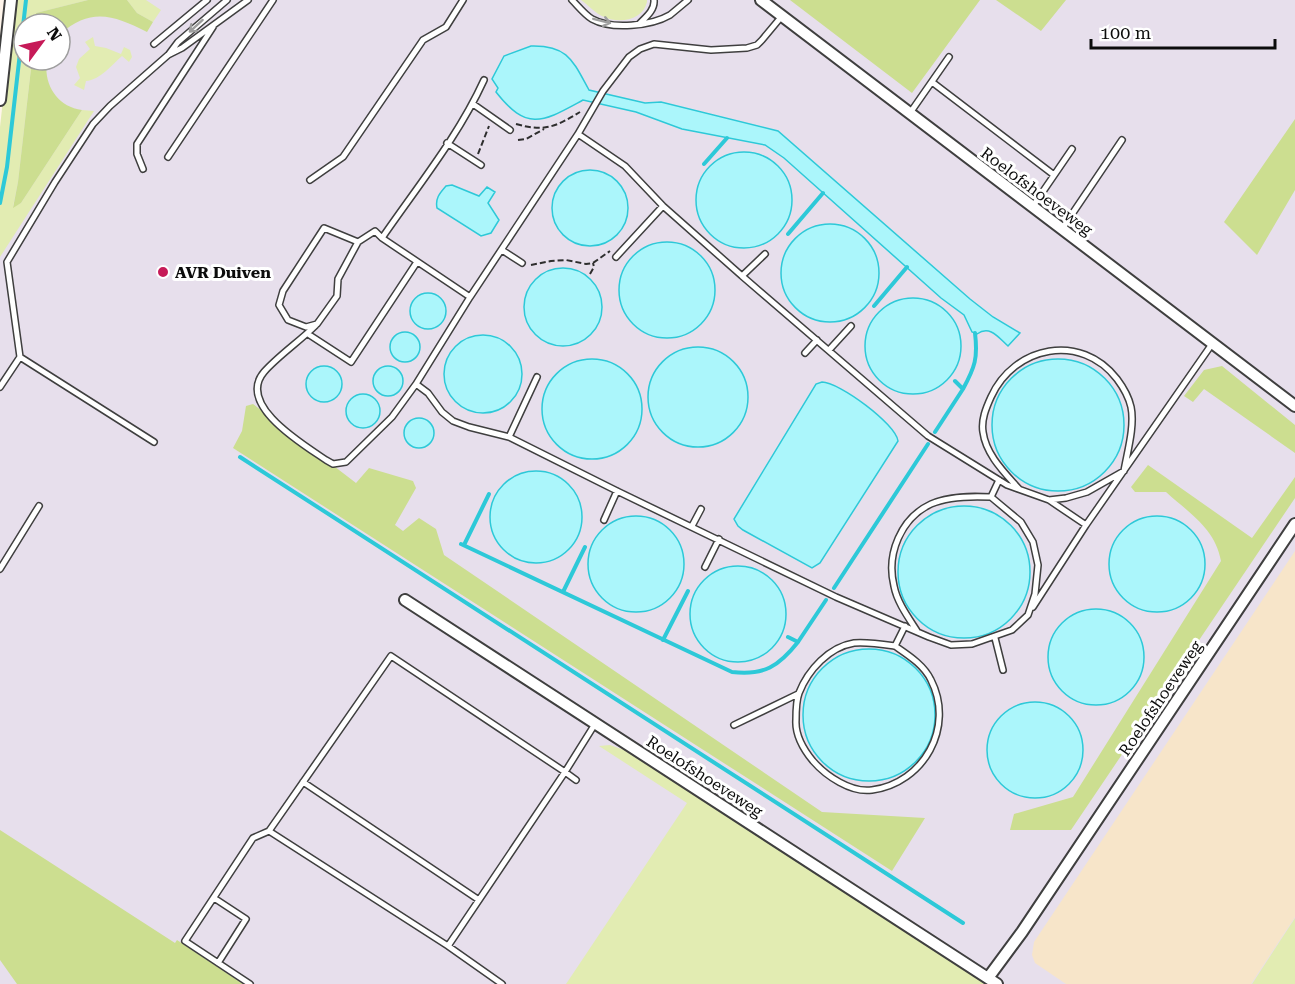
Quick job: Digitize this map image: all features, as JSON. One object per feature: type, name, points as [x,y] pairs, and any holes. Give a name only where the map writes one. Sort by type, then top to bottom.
[{"type":"street","points":[[0,100],[11,0]]},
{"type":"street","name":"Roelofshoeveweg","points":[[761,0],[1295,406]]},
{"type":"street","name":"Roelofshoeveweg","points":[[405,600],[993,981],[1028,922],[1295,524]]},
{"type":"lane","points":[[154,44],[207,0]]},
{"type":"lane","points":[[0,387],[20,357],[7,274],[9,256],[93,124],[168,55],[178,42],[227,0]]},
{"type":"lane","points":[[168,55],[182,48],[248,0]]},
{"type":"lane","points":[[168,157],[273,0]]},
{"type":"lane","points":[[310,180],[343,157],[423,40],[446,27],[464,0]]},
{"type":"lane","points":[[572,0],[591,19],[627,26],[669,15],[688,0]]},
{"type":"lane","points":[[639,24],[650,12],[654,0]]},
{"type":"lane","points":[[470,297],[375,231],[358,242],[339,279],[337,296],[317,324],[263,372],[257,386],[268,414],[279,426],[333,464],[346,462],[392,417],[416,384],[470,297],[578,134],[603,91],[629,57],[640,49],[654,44],[711,50],[747,48],[757,45],[782,16]]},
{"type":"lane","points":[[143,169],[137,154],[138,144],[215,23]]},
{"type":"lane","points":[[910,113],[949,57]]},
{"type":"lane","points":[[382,238],[473,104],[484,80]]},
{"type":"lane","points":[[932,82],[1054,175]]},
{"type":"lane","points":[[473,104],[510,130]]},
{"type":"lane","points":[[578,134],[625,166],[663,206],[928,436],[999,480],[1049,500],[1086,525]]},
{"type":"lane","points":[[1062,229],[1122,140]]},
{"type":"lane","points":[[447,143],[481,165]]},
{"type":"lane","points":[[1033,206],[1072,149]]},
{"type":"lane","points":[[616,257],[663,206]]},
{"type":"lane","points":[[317,324],[306,327],[288,320],[279,305],[283,291],[324,228],[358,242]]},
{"type":"lane","points":[[502,250],[522,263]]},
{"type":"lane","points":[[742,276],[765,254]]},
{"type":"lane","points":[[308,334],[351,362],[417,262]]},
{"type":"lane","points":[[829,350],[851,326]]},
{"type":"lane","points":[[805,353],[817,340]]},
{"type":"lane","points":[[416,384],[428,393],[442,412],[453,421],[509,437],[823,591],[919,633],[951,645],[972,644],[995,638],[1012,630],[1028,615],[1086,525],[1213,344]]},
{"type":"lane","points":[[1019,489],[991,456],[982,432],[985,411],[996,387],[1008,371],[1027,358],[1048,351],[1069,351],[1089,355],[1107,367],[1122,387],[1131,408],[1130,437],[1124,471]]},
{"type":"lane","points":[[20,357],[154,442]]},
{"type":"lane","points":[[509,437],[537,377]]},
{"type":"lane","points":[[1049,500],[1087,492],[1124,471]]},
{"type":"lane","points":[[991,497],[999,480]]},
{"type":"lane","points":[[604,520],[617,491]]},
{"type":"lane","points":[[919,633],[905,613],[894,587],[891,564],[896,543],[910,519],[931,504],[963,497],[991,497],[1021,522],[1033,542],[1038,564],[1035,594],[1028,615]]},
{"type":"lane","points":[[0,569],[39,506]]},
{"type":"lane","points":[[692,526],[701,509]]},
{"type":"lane","points":[[705,567],[720,539]]},
{"type":"lane","points":[[895,646],[904,626]]},
{"type":"lane","points":[[995,638],[1003,670]]},
{"type":"lane","points":[[734,725],[798,694],[819,663],[833,650],[853,644],[874,643],[895,646],[916,660],[931,679],[939,702],[940,727],[932,748],[917,766],[899,781],[871,790],[846,786],[823,773],[803,749],[796,724],[798,694]]},
{"type":"lane","points":[[250,984],[185,941],[253,838],[269,831],[390,656],[576,780]]},
{"type":"lane","points":[[448,946],[596,724]]},
{"type":"lane","points":[[303,782],[479,900]]},
{"type":"lane","points":[[269,831],[448,946],[502,984]]},
{"type":"lane","points":[[214,898],[246,919],[218,963]]},
{"type":"path","points":[[518,140],[526,139],[544,129],[560,124],[586,107],[594,106]]},
{"type":"path","points":[[473,160],[481,149],[485,131],[496,120],[544,129]]},
{"type":"path","points":[[522,263],[536,265],[566,260],[586,264],[593,262],[606,252],[627,245]]},
{"type":"path","points":[[590,274],[594,267],[593,262]]},
{"type":"shaded area","points":[[38,0],[1295,0],[1295,984],[0,984],[0,240],[13,208],[30,72],[72,72],[72,12],[36,12]]},
{"type":"shaded area","points":[[1295,551],[1295,917],[1251,984],[1066,984],[1035,963],[1032,955],[1034,942]]},
{"type":"green space","points":[[14,0],[88,0],[40,12],[13,12]]},
{"type":"green space","points":[[88,0],[127,0],[137,13],[153,22],[147,32],[124,21],[103,16],[92,17],[72,25],[72,12],[40,12]]},
{"type":"green space","points":[[127,0],[146,0],[161,10],[153,22],[137,13]]},
{"type":"green space","points":[[581,0],[647,0],[647,2],[645,8],[636,17],[617,20],[601,16]]},
{"type":"green space","points":[[790,0],[980,0],[912,93]]},
{"type":"green space","points":[[996,0],[1066,0],[1041,31]]},
{"type":"green space","points":[[12,18],[12,72],[31,72],[13,207],[21,203],[82,110],[94,111],[0,257],[0,127]]},
{"type":"green space","points":[[93,37],[95,46],[121,54],[124,47],[130,50],[132,57],[129,62],[122,56],[101,75],[86,81],[84,90],[74,85],[80,78],[76,67],[79,59],[90,49],[85,42]]},
{"type":"green space","points":[[31,72],[46,72],[50,86],[59,99],[73,108],[82,110],[21,203],[13,208]]},
{"type":"green space","points":[[1295,119],[1295,190],[1257,255],[1224,222]]},
{"type":"green space","points":[[1222,366],[1295,425],[1295,453],[1204,389],[1193,402],[1184,396],[1204,370]]},
{"type":"green space","points":[[253,404],[356,483],[369,468],[413,481],[416,488],[395,525],[403,531],[419,518],[436,529],[444,555],[822,812],[925,818],[892,871],[233,448],[242,431],[246,406]]},
{"type":"green space","points":[[1148,465],[1252,538],[1295,477],[1295,498],[1071,830],[1010,830],[1014,814],[1073,797],[1221,561],[1218,549],[1207,530],[1166,492],[1135,492],[1131,487]]},
{"type":"green space","points":[[610,745],[624,750],[986,984],[566,984],[687,803],[599,746]]},
{"type":"green space","points":[[0,830],[175,943],[177,940],[243,984],[17,984],[0,960]]},
{"type":"green space","points":[[1295,918],[1295,984],[1252,984]]},
{"type":"water","points":[[531,46],[553,48],[568,57],[589,90],[645,103],[661,102],[778,131],[970,299],[993,317],[1020,333],[1008,346],[990,331],[977,334],[972,332],[964,315],[941,298],[784,158],[765,145],[682,129],[636,112],[583,100],[547,118],[527,118],[518,113],[507,105],[496,92],[498,88],[492,79],[504,56]]},
{"type":"water","points":[[744,152],[762,156],[778,166],[788,182],[792,200],[788,218],[778,234],[762,244],[744,248],[726,244],[710,234],[700,218],[696,200],[700,182],[710,166],[726,156]]},
{"type":"water","points":[[590,170],[605,173],[617,181],[625,193],[628,208],[625,223],[617,235],[605,243],[590,246],[575,243],[563,235],[555,223],[552,208],[555,193],[563,181],[575,173]]},
{"type":"water","points":[[452,185],[479,196],[487,187],[495,192],[488,203],[499,220],[491,233],[481,236],[437,208],[437,198],[440,193],[446,186]]},
{"type":"water","points":[[830,224],[849,228],[865,238],[875,254],[879,273],[875,292],[865,308],[849,318],[830,322],[811,318],[795,308],[785,292],[781,273],[785,254],[795,238],[811,228]]},
{"type":"water","points":[[667,242],[685,246],[701,256],[711,272],[715,290],[711,308],[701,324],[685,334],[667,338],[649,334],[633,324],[623,308],[619,290],[623,272],[633,256],[649,246]]},
{"type":"water","points":[[563,268],[578,271],[595,285],[602,307],[599,322],[585,339],[563,346],[548,343],[531,329],[524,307],[527,292],[541,275]]},
{"type":"water","points":[[428,293],[441,298],[446,311],[441,324],[428,329],[415,324],[410,311],[415,298]]},
{"type":"water","points":[[913,298],[931,302],[947,312],[957,328],[961,346],[957,364],[947,380],[931,390],[913,394],[895,390],[879,380],[869,364],[865,346],[869,328],[879,312],[895,302]]},
{"type":"water","points":[[405,332],[416,336],[420,347],[416,358],[405,362],[394,358],[390,347],[394,336]]},
{"type":"water","points":[[475,335],[491,335],[505,341],[516,352],[522,366],[522,382],[516,396],[505,407],[491,413],[475,413],[461,407],[450,396],[444,382],[444,366],[450,352],[461,341]]},
{"type":"water","points":[[698,347],[726,355],[740,369],[748,397],[740,425],[726,439],[698,447],[670,439],[656,425],[648,397],[656,369],[670,355]]},
{"type":"water","points":[[592,359],[620,367],[634,381],[642,409],[634,437],[620,451],[592,459],[564,451],[550,437],[542,409],[550,381],[564,367]]},
{"type":"water","points":[[1058,359],[1083,364],[1105,378],[1119,400],[1124,425],[1119,450],[1105,472],[1083,486],[1058,491],[1033,486],[1011,472],[997,450],[992,425],[997,400],[1011,378],[1033,364]]},
{"type":"water","points":[[324,366],[337,371],[342,384],[337,397],[324,402],[311,397],[306,384],[311,371]]},
{"type":"water","points":[[388,366],[399,370],[403,381],[399,392],[388,396],[377,392],[373,381],[377,370]]},
{"type":"water","points":[[822,382],[841,389],[866,405],[888,425],[898,441],[820,563],[812,568],[743,530],[734,519],[816,384]]},
{"type":"water","points":[[363,394],[375,399],[380,411],[375,423],[363,428],[351,423],[346,411],[351,399]]},
{"type":"water","points":[[419,418],[430,422],[434,433],[430,444],[419,448],[408,444],[404,433],[408,422]]},
{"type":"water","points":[[536,471],[554,474],[569,484],[579,499],[582,517],[579,535],[569,550],[554,560],[536,563],[518,560],[503,550],[493,535],[490,517],[493,499],[503,484],[518,474]]},
{"type":"water","points":[[964,506],[989,511],[1011,525],[1025,547],[1030,572],[1025,597],[1011,619],[989,633],[964,638],[939,633],[917,619],[903,597],[898,572],[903,547],[917,525],[939,511]]},
{"type":"water","points":[[636,516],[654,520],[670,530],[680,546],[684,564],[680,582],[670,598],[654,608],[636,612],[618,608],[602,598],[592,582],[588,564],[592,546],[602,530],[618,520]]},
{"type":"water","points":[[1157,516],[1175,520],[1191,530],[1201,546],[1205,564],[1201,582],[1191,598],[1175,608],[1157,612],[1139,608],[1123,598],[1113,582],[1109,564],[1113,546],[1123,530],[1139,520]]},
{"type":"water","points":[[738,566],[756,570],[772,580],[782,596],[786,614],[782,632],[772,648],[756,658],[738,662],[720,658],[704,648],[694,632],[690,614],[694,596],[704,580],[720,570]]},
{"type":"water","points":[[1096,609],[1114,613],[1130,623],[1140,639],[1144,657],[1140,675],[1130,691],[1114,701],[1096,705],[1078,701],[1062,691],[1052,675],[1048,657],[1052,639],[1062,623],[1078,613]]},
{"type":"water","points":[[869,649],[894,654],[916,668],[930,690],[935,715],[930,740],[916,762],[894,776],[869,781],[844,776],[822,762],[808,740],[803,715],[808,690],[822,668],[844,654]]},
{"type":"water","points":[[1035,702],[1053,706],[1069,716],[1079,732],[1083,750],[1079,768],[1069,784],[1053,794],[1035,798],[1017,794],[1001,784],[991,768],[987,750],[991,732],[1001,716],[1017,706]]},
{"type":"waterway","points":[[0,203],[7,167],[26,0]]},
{"type":"waterway","points":[[704,164],[727,138]]},
{"type":"waterway","points":[[788,234],[823,193]]},
{"type":"waterway","points":[[874,306],[907,267]]},
{"type":"waterway","points":[[963,389],[975,362],[975,333]]},
{"type":"waterway","points":[[935,432],[963,389],[955,381]]},
{"type":"waterway","points":[[834,588],[928,444]]},
{"type":"waterway","points":[[240,457],[963,923]]},
{"type":"waterway","points":[[464,545],[489,494]]},
{"type":"waterway","points":[[461,544],[732,672],[753,672],[770,668],[798,642],[788,637]]},
{"type":"waterway","points":[[563,592],[585,547]]},
{"type":"waterway","points":[[663,640],[688,591]]},
{"type":"waterway","points":[[798,642],[826,600]]},
{"type":"place","name":"AVR Duiven","points":[[163,272]]}]
